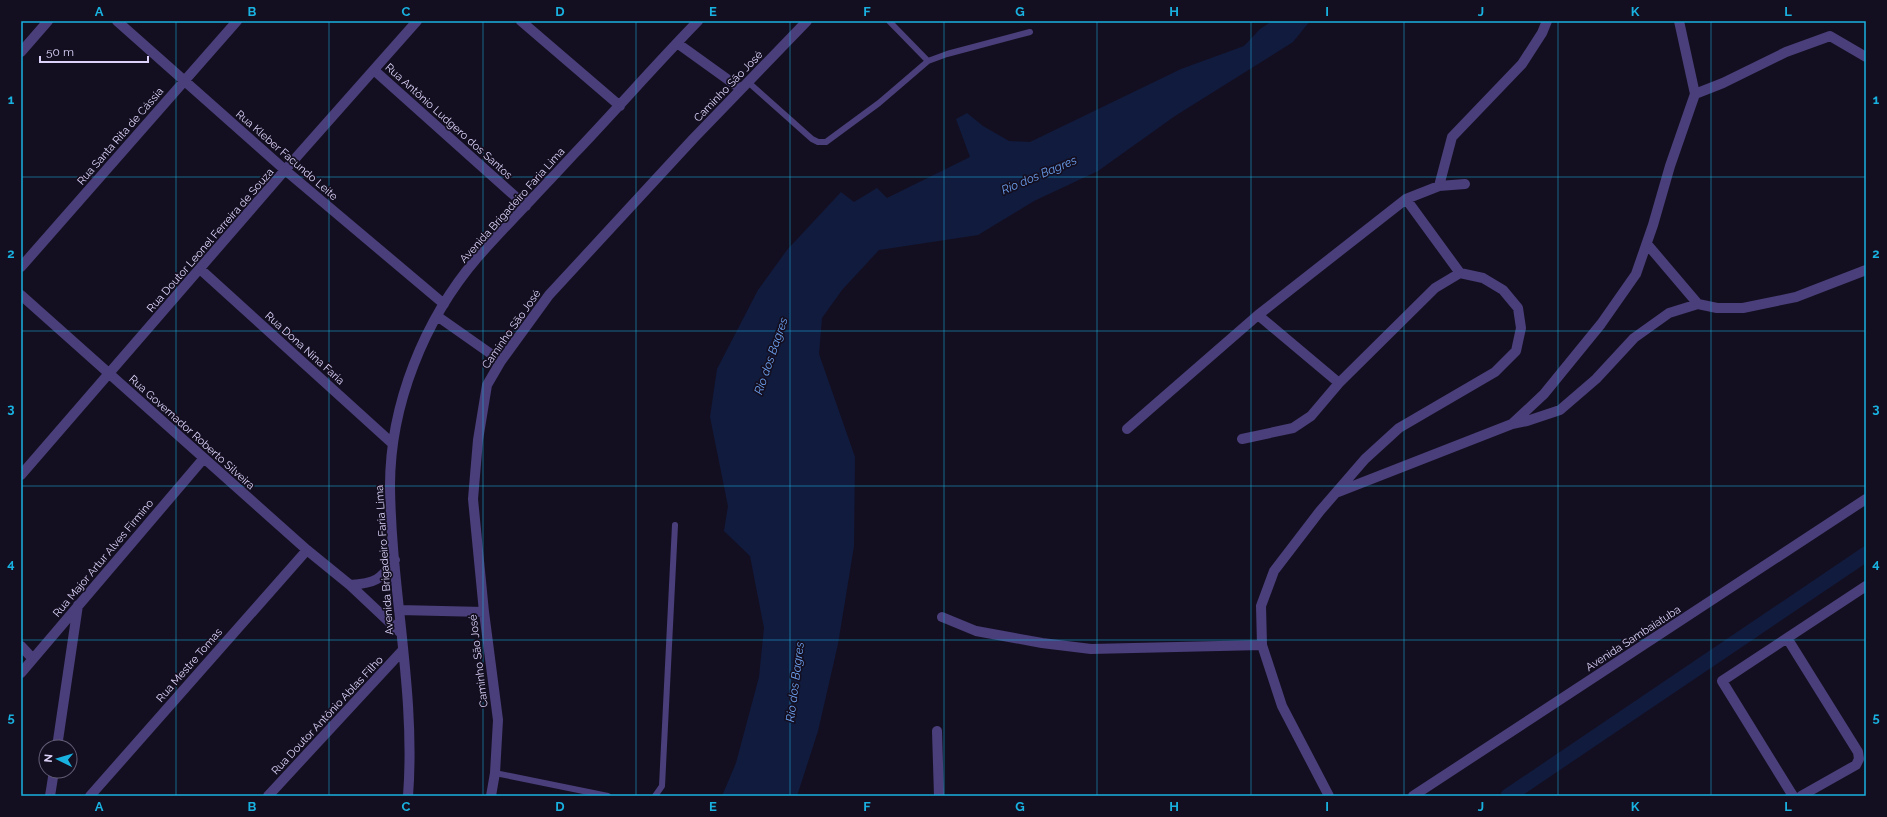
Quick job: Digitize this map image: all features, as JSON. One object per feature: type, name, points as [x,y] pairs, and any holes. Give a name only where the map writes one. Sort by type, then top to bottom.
[{"type":"street","points":[[21,52],[48,21]]},
{"type":"street","name":"Rua Kleber Facundo Leite","points":[[117,21],[285,170],[444,304]]},
{"type":"street","name":"Rua Santa Rita de Cássia","points":[[21,267],[237,21]]},
{"type":"street","name":"Rua Doutor Leonel Ferreira de Souza","points":[[21,475],[285,170],[375,71],[418,21]]},
{"type":"street","points":[[521,21],[620,106]]},
{"type":"street","name":"Avenida Brigadeiro Faria Lima","points":[[408,796],[410,769],[410,718],[399,610],[390,486],[393,444],[402,400],[417,360],[437,316],[476,260],[698,21]]},
{"type":"street","name":"Caminho São José","points":[[491,796],[495,773],[498,720],[484,612],[473,499],[478,440],[487,385],[501,360],[549,295],[693,139],[807,21]]},
{"type":"street","points":[[1439,186],[1452,137],[1522,64],[1542,33],[1547,21]]},
{"type":"street","points":[[1512,424],[1544,394],[1601,324],[1636,274],[1647,244],[1670,166],[1694,94],[1679,21]]},
{"type":"street","points":[[1694,94],[1723,83],[1786,52],[1830,36],[1866,57]]},
{"type":"street","points":[[677,43],[744,85]]},
{"type":"street","name":"Rua Antônio Ludgero dos Santos","points":[[375,71],[526,206]]},
{"type":"street","points":[[1127,429],[1258,315],[1406,198],[1439,186],[1465,184]]},
{"type":"street","points":[[1329,796],[1282,706],[1262,645],[1261,606],[1274,571],[1365,459],[1399,428],[1495,372],[1516,351],[1521,328],[1518,308],[1503,290],[1483,278],[1460,273],[1406,198]]},
{"type":"street","points":[[1647,244],[1698,304]]},
{"type":"street","name":"Rua Dona Nina Faria","points":[[200,269],[393,444]]},
{"type":"street","points":[[1336,493],[1512,424],[1527,422],[1560,410],[1596,379],[1634,338],[1669,313],[1698,304],[1717,308],[1743,308],[1796,297],[1866,270]]},
{"type":"street","points":[[1242,439],[1293,428],[1311,416],[1339,383],[1435,288],[1460,273]]},
{"type":"street","name":"Rua Governador Roberto Silveira","points":[[21,295],[307,550],[350,585],[401,633]]},
{"type":"street","points":[[1258,315],[1339,383]]},
{"type":"street","points":[[437,316],[501,360]]},
{"type":"street","name":"Rua Major Artur Alves Firmino","points":[[21,673],[204,458]]},
{"type":"street","name":"Avenida Sambaiatuba","points":[[1413,796],[1866,499]]},
{"type":"street","name":"Rua Mestre Tomas","points":[[90,796],[307,550]]},
{"type":"street","points":[[350,585],[370,583],[384,575],[395,560]]},
{"type":"street","points":[[1793,796],[1722,681],[1866,586]]},
{"type":"street","points":[[58,739],[79,604]]},
{"type":"street","points":[[399,610],[484,612]]},
{"type":"street","points":[[942,617],[976,631],[1042,643],[1091,649],[1262,645]]},
{"type":"street","points":[[1787,638],[1858,752],[1859,759],[1856,765],[1801,796]]},
{"type":"street","points":[[21,646],[33,659]]},
{"type":"street","name":"Rua Doutor Antônio Ablas Filho","points":[[268,796],[403,650]]},
{"type":"street","points":[[937,731],[939,796]]},
{"type":"street","points":[[50,796],[53,779]]},
{"type":"lane","points":[[889,21],[928,61]]},
{"type":"lane","points":[[744,85],[812,139],[818,142],[826,142],[878,103],[928,61],[947,54],[1030,32]]},
{"type":"lane","points":[[655,796],[662,786],[675,525]]},
{"type":"lane","points":[[495,773],[608,796]]},
{"type":"water","name":"Rio dos Bagres","points":[[1272,21],[1310,21],[1293,42],[1175,116],[1098,171],[1034,201],[978,235],[879,250],[842,290],[822,318],[819,354],[855,457],[854,546],[838,644],[818,731],[797,796],[722,796],[736,763],[759,677],[764,628],[750,556],[724,531],[728,506],[710,417],[717,369],[758,290],[787,250],[841,192],[854,202],[877,188],[887,198],[970,157],[956,119],[967,113],[983,126],[1009,141],[1030,142],[1181,69],[1244,46],[1260,29]]},
{"type":"waterway","points":[[1508,796],[1866,554]]}]
